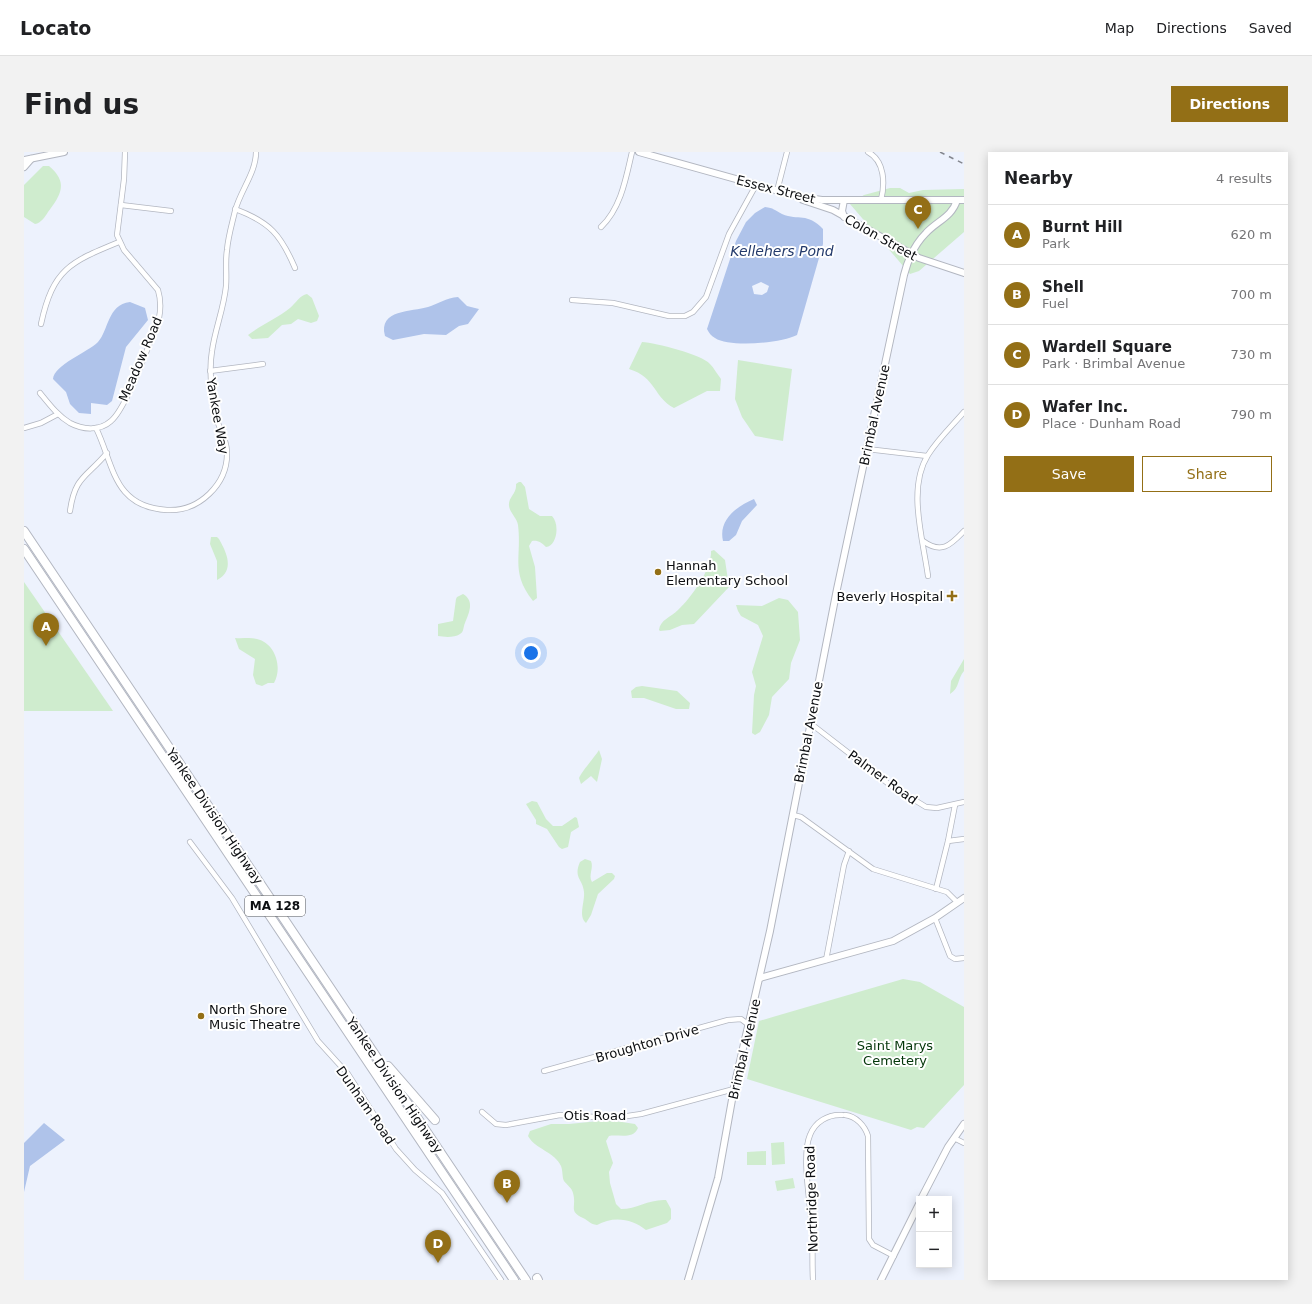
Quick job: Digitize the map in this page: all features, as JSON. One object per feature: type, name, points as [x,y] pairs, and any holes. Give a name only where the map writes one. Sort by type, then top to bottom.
[{"type":"highway","name":"Yankee Division Highway","points":[[24,531],[526,1280]]},
{"type":"highway","name":"Yankee Division Highway","points":[[24,550],[514,1280]]},
{"type":"highway","points":[[364,1039],[435,1120]]},
{"type":"main road","points":[[24,160],[64,152]]},
{"type":"main road","name":"Essex Street","points":[[639,152],[800,197],[844,200],[961,200]]},
{"type":"main road","points":[[24,168],[31,159]]},
{"type":"main road","name":"Colon Street","points":[[800,197],[803,200],[833,210],[911,254],[964,273]]},
{"type":"main road","points":[[844,200],[842,211],[844,217]]},
{"type":"main road","name":"Brimbal Avenue","points":[[688,1280],[718,1178],[734,1088],[760,978],[810,722],[904,275],[911,254],[925,234],[951,213],[961,200]]},
{"type":"main road","points":[[760,978],[893,941],[935,918],[964,898]]},
{"type":"main road","points":[[923,1196],[954,1138],[964,1124]]},
{"type":"main road","points":[[881,1280],[916,1210]]},
{"type":"street","points":[[41,324],[46,299],[55,282],[67,268],[98,250],[119,242],[117,234],[124,179],[125,152]]},
{"type":"street","name":"Yankee Way","points":[[96,428],[107,453],[112,474],[119,486],[144,505],[159,510],[184,509],[196,505],[207,495],[223,473],[227,452],[213,401],[210,371],[212,351],[218,320],[224,303],[226,286],[226,250],[235,209],[254,167],[256,152]]},
{"type":"street","points":[[601,227],[610,218],[623,188],[632,152]]},
{"type":"street","points":[[777,191],[787,152]]},
{"type":"street","points":[[868,152],[877,161],[882,171],[884,190],[881,200]]},
{"type":"street","points":[[572,300],[613,303],[669,316],[685,316],[693,312],[706,297],[729,234],[756,185]]},
{"type":"street","points":[[121,204],[171,211]]},
{"type":"street","points":[[235,209],[257,218],[273,231],[284,244],[295,268]]},
{"type":"street","name":"Meadow Road","points":[[96,428],[111,421],[128,394],[159,318],[161,309],[158,290],[132,260],[119,242]]},
{"type":"street","points":[[210,371],[263,364]]},
{"type":"street","points":[[40,393],[58,414],[71,423],[81,428],[96,428]]},
{"type":"street","points":[[928,576],[924,541],[920,531],[917,488],[927,456],[964,412]]},
{"type":"street","points":[[24,428],[41,423],[58,414]]},
{"type":"street","points":[[867,449],[927,456]]},
{"type":"street","points":[[70,511],[72,496],[80,479],[95,467],[107,453]]},
{"type":"street","points":[[924,541],[932,547],[942,548],[950,544],[964,531]]},
{"type":"street","name":"Palmer Road","points":[[810,722],[890,785],[926,808],[955,805],[964,802]]},
{"type":"street","points":[[936,889],[955,805]]},
{"type":"street","points":[[792,815],[801,817],[849,850],[873,870],[950,893],[957,902]]},
{"type":"street","points":[[948,841],[964,839]]},
{"type":"street","name":"Dunham Road","points":[[190,842],[232,898],[318,1041],[348,1074],[396,1149],[415,1170],[442,1193],[501,1280]]},
{"type":"street","points":[[826,960],[844,865],[849,850]]},
{"type":"street","points":[[935,918],[950,956],[955,959],[964,958]]},
{"type":"street","name":"Broughton Drive","points":[[544,1071],[728,1020],[741,1019],[749,1025]]},
{"type":"street","name":"Otis Road","points":[[482,1112],[496,1124],[506,1125],[560,1115],[614,1118],[641,1114],[734,1088]]},
{"type":"street","name":"Northridge Road","points":[[813,1280],[812,1230],[807,1153],[810,1136],[815,1127],[830,1115],[851,1116],[860,1123],[868,1136],[867,1227],[869,1239],[873,1246],[894,1256]]},
{"type":"street","points":[[954,1138],[964,1143]]},
{"type":"green space","points":[[43,166],[49,166],[55,172],[59,177],[61,188],[57,199],[46,216],[35,224],[24,217],[24,185]]},
{"type":"green space","points":[[890,188],[900,188],[909,193],[923,190],[964,189],[964,232],[919,271],[910,274],[850,204],[864,195]]},
{"type":"green space","points":[[307,294],[312,298],[319,316],[317,321],[311,323],[298,319],[291,324],[282,325],[268,338],[252,339],[248,335],[285,312],[300,298]]},
{"type":"green space","points":[[642,342],[657,344],[678,350],[698,356],[705,360],[721,379],[720,391],[707,391],[674,408],[667,404],[645,377],[629,369]]},
{"type":"green space","points":[[738,360],[792,369],[783,441],[755,436],[742,417],[735,399]]},
{"type":"green space","points":[[521,482],[525,487],[529,509],[540,516],[552,516],[557,529],[555,539],[550,546],[546,547],[540,542],[532,541],[529,546],[535,567],[537,598],[533,601],[526,591],[519,573],[518,525],[509,506],[516,484]]},
{"type":"green space","points":[[211,537],[217,537],[219,539],[225,550],[228,561],[226,572],[217,580],[217,561],[210,544]]},
{"type":"green space","points":[[714,550],[725,560],[729,587],[694,624],[682,625],[670,630],[660,631],[661,624],[678,610],[700,583],[708,566],[711,551]]},
{"type":"green space","points":[[24,582],[113,711],[24,711]]},
{"type":"green space","points":[[463,594],[469,600],[470,607],[462,632],[452,637],[438,636],[438,624],[453,621],[456,599]]},
{"type":"green space","points":[[779,598],[788,600],[798,612],[800,640],[791,663],[789,679],[772,697],[769,715],[760,732],[755,735],[752,733],[754,695],[756,686],[752,672],[763,636],[758,625],[741,616],[736,605],[762,606]]},
{"type":"green space","points":[[235,638],[257,639],[269,645],[276,656],[278,670],[274,683],[268,683],[262,686],[256,684],[253,675],[255,659],[239,649]]},
{"type":"green space","points":[[964,659],[964,671],[957,686],[950,694],[951,681]]},
{"type":"green space","points":[[642,686],[677,691],[690,703],[689,709],[676,709],[644,698],[632,698],[631,691],[636,687]]},
{"type":"green space","points":[[599,750],[602,759],[597,782],[591,776],[581,784],[579,778]]},
{"type":"green space","points":[[532,801],[537,802],[546,819],[553,826],[562,826],[575,817],[577,818],[579,827],[571,832],[568,847],[562,849],[559,847],[547,829],[536,824],[536,820],[526,804]]},
{"type":"green space","points":[[585,859],[591,861],[592,864],[592,882],[607,873],[612,873],[615,876],[614,879],[598,894],[591,915],[586,923],[582,917],[584,892],[578,875],[578,867],[580,862]]},
{"type":"green space","name":"Saint Marys Cemetery","points":[[903,979],[920,982],[964,1007],[964,1085],[924,1128],[917,1127],[911,1130],[747,1079],[759,1021]]},
{"type":"green space","points":[[609,1120],[635,1124],[638,1128],[633,1134],[625,1136],[609,1136],[606,1141],[613,1163],[609,1172],[610,1183],[616,1204],[621,1209],[627,1209],[654,1201],[666,1200],[671,1209],[671,1219],[667,1223],[646,1230],[635,1223],[615,1219],[595,1225],[578,1215],[574,1211],[574,1198],[571,1188],[564,1181],[562,1168],[558,1161],[535,1144],[528,1136],[530,1131],[551,1124],[569,1124]]},
{"type":"green space","points":[[784,1142],[785,1164],[772,1165],[771,1143]]},
{"type":"green space","points":[[766,1151],[766,1165],[747,1165],[747,1152]]},
{"type":"green space","points":[[793,1178],[795,1188],[777,1191],[775,1181]]},
{"type":"water","name":"Kellehers Pond","points":[[765,207],[788,216],[812,220],[823,229],[823,244],[797,335],[780,340],[756,343],[743,344],[722,341],[712,336],[707,329],[736,241],[746,222],[755,213]],"holes":[[[761,282],[769,286],[767,292],[762,295],[754,294],[752,286]]]},
{"type":"water","points":[[458,297],[467,306],[479,309],[468,324],[459,326],[446,335],[424,334],[393,340],[385,336],[384,327],[391,316],[406,311],[428,307]]},
{"type":"water","points":[[130,302],[145,308],[148,320],[126,347],[112,401],[107,405],[91,403],[91,414],[79,413],[70,404],[66,392],[53,379],[55,374],[65,364],[98,342],[117,308],[122,304]]},
{"type":"water","points":[[754,499],[757,505],[742,521],[736,535],[729,541],[723,541],[722,533],[726,520],[735,510]]},
{"type":"water","points":[[44,1123],[65,1140],[30,1166],[24,1192],[24,1143]]},
{"type":"railway","points":[[940,152],[964,164]]},
{"type":"place","name":"Wardell Square","points":[[918,229]]},
{"type":"place","name":"Hannah Elementary School","points":[[658,572]]},
{"type":"place","name":"Beverly Hospital","points":[[952,596]]},
{"type":"place","name":"Burnt Hill","points":[[46,646]]},
{"type":"place","name":"North Shore Music Theatre","points":[[201,1016]]},
{"type":"place","name":"Shell","points":[[507,1203]]},
{"type":"place","name":"Wafer Inc.","points":[[438,1263]]}]
